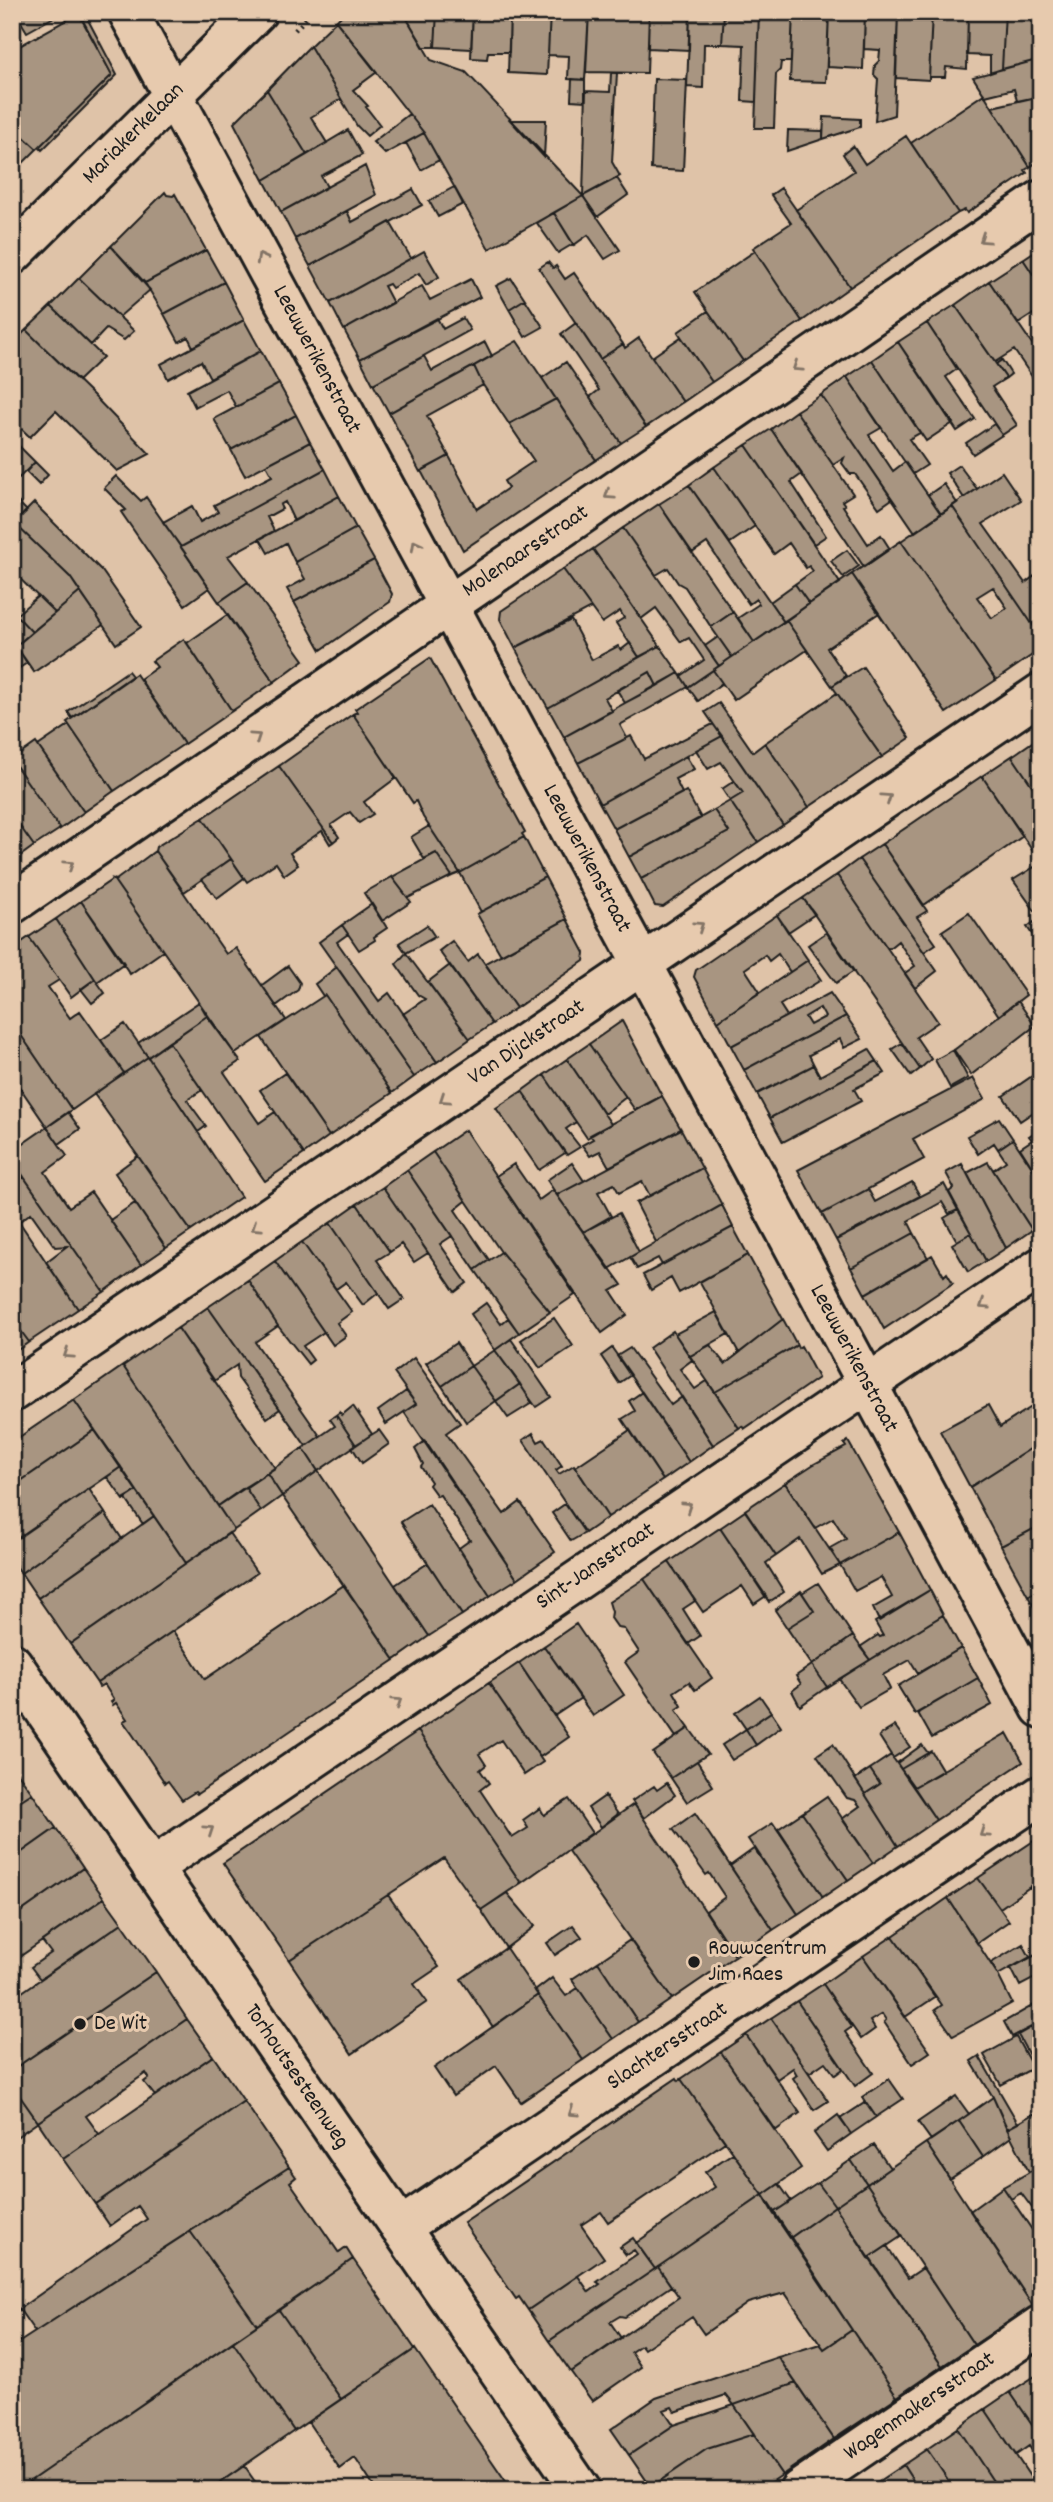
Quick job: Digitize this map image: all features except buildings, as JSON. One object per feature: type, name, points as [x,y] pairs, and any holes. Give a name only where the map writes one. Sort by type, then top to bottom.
[{"type":"street","name":"Leeuwerikenstraat","points":[[128,12],[1041,1708]]},
{"type":"street","name":"Mariakerkelaan","points":[[12,255],[257,12]]},
{"type":"street","name":"Molenaarsstraat","points":[[12,904],[1041,200]]},
{"type":"street","name":"Van Dijckstraat","points":[[12,1392],[1041,693]]},
{"type":"street","name":"Sint-Jansstraat","points":[[152,1868],[1041,1267]]},
{"type":"street","name":"Torhoutsesteenweg","points":[[12,1663],[581,2490]]},
{"type":"street","name":"Slachtersstraat","points":[[400,2228],[1041,1795]]},
{"type":"street","name":"Wagenmakersstraat","points":[[799,2490],[1041,2325]]},
{"type":"place","name":"Rouwcentrum Jim Raes","points":[[694,1962]]},
{"type":"place","name":"De Wit","points":[[80,2024]]}]
